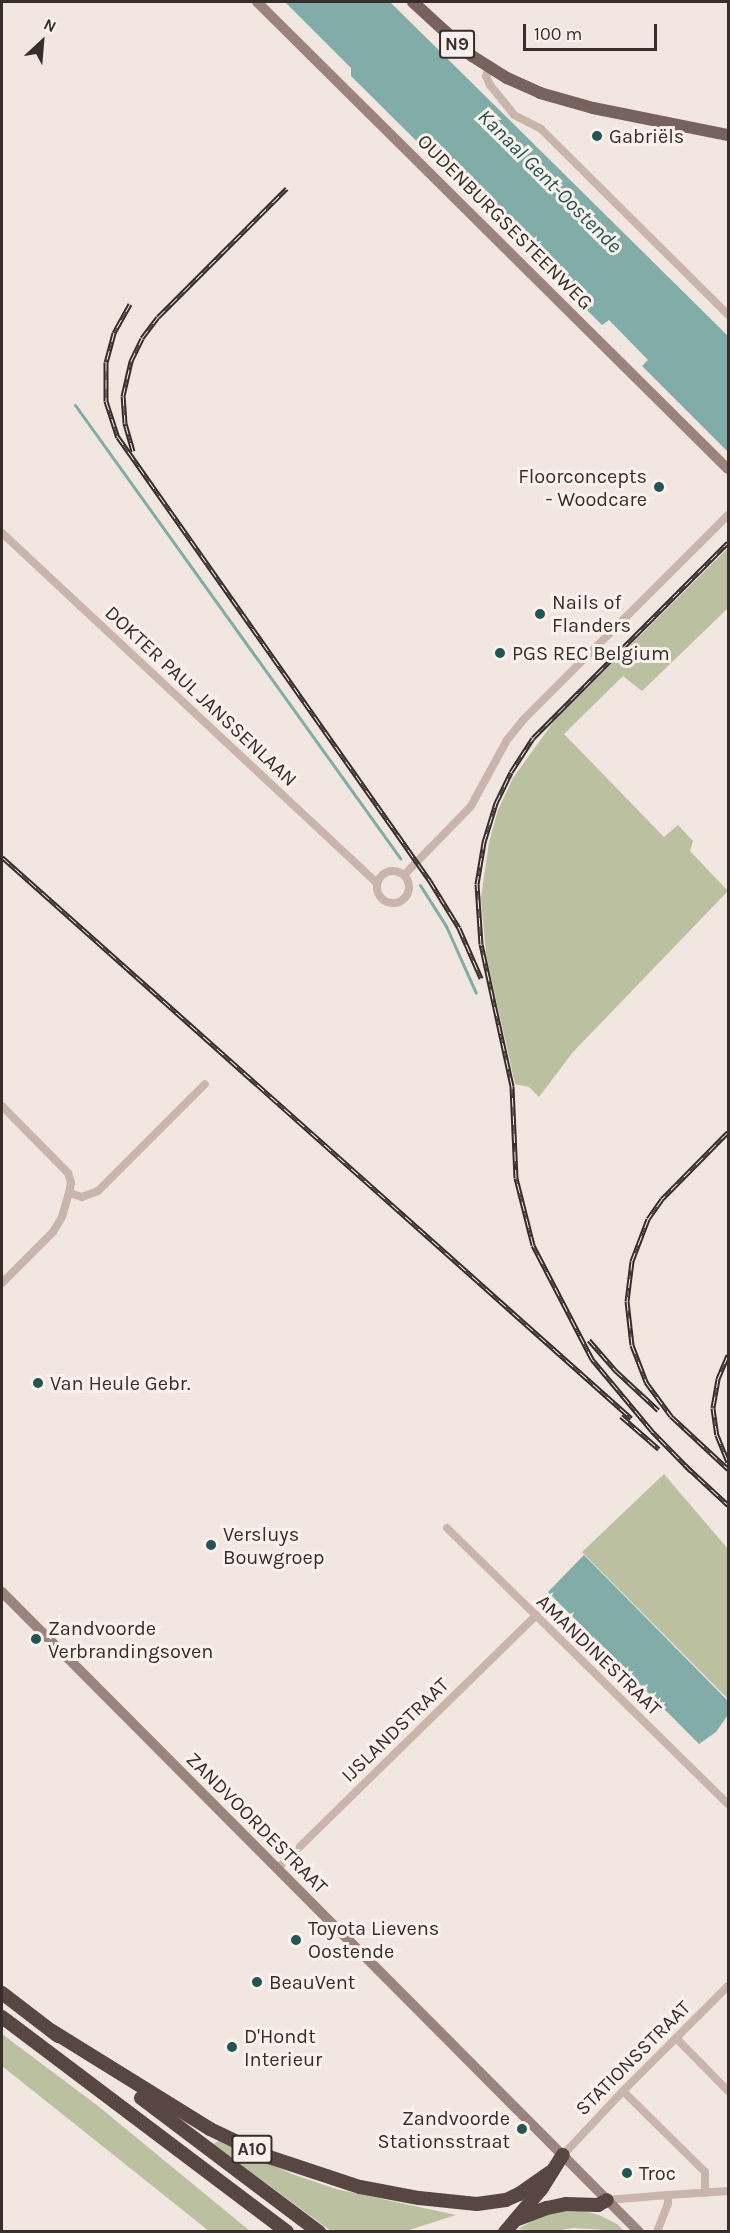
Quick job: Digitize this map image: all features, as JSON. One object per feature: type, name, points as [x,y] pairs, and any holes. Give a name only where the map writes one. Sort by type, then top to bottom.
[{"type":"highway","name":"A10","points":[[2,1993],[319,2232]]},
{"type":"highway","name":"A10","points":[[2,2017],[286,2232]]},
{"type":"highway","name":"A10","points":[[52,2031],[210,2129],[266,2156],[360,2187],[420,2199],[477,2204],[506,2200],[519,2194],[550,2172]]},
{"type":"highway","name":"A10","points":[[185,2155],[270,2232]]},
{"type":"highway","name":"A10","points":[[505,2232],[542,2188],[550,2172],[564,2155]]},
{"type":"highway","points":[[516,2219],[566,2204],[598,2205],[607,2200]]},
{"type":"main road","name":"OUDENBURGSESTEENWEG","points":[[257,2],[729,469]]},
{"type":"main road","name":"N9","points":[[413,2],[454,41],[490,68],[540,93],[574,104],[729,135]]},
{"type":"main road","name":"ZANDVOORDESTRAAT","points":[[2,1592],[639,2232]]},
{"type":"street","points":[[490,68],[486,76],[490,86],[514,115],[541,129],[729,315]]},
{"type":"street","points":[[377,883],[388,871],[397,871],[404,875],[471,806],[507,740],[523,720],[729,515]]},
{"type":"street","name":"DOKTER PAUL JANSSENLAAN","points":[[2,533],[377,883],[381,897],[386,901],[400,901],[409,891],[404,875]]},
{"type":"street","points":[[69,1193],[82,1197],[98,1191],[205,1084]]},
{"type":"street","points":[[2,1106],[68,1173],[71,1182],[62,1217],[53,1232],[2,1283]]},
{"type":"street","name":"AMANDINESTRAAT","points":[[447,1528],[729,1804]]},
{"type":"street","name":"IJSLANDSTRAAT","points":[[277,1869],[536,1615]]},
{"type":"street","name":"STATIONSSTRAAT","points":[[564,2155],[623,2091],[729,1986]]},
{"type":"street","points":[[676,2038],[729,2091]]},
{"type":"street","points":[[623,2091],[705,2172],[705,2193]]},
{"type":"street","points":[[607,2200],[729,2191]]},
{"type":"street","points":[[657,2232],[668,2204],[668,2196]]},
{"type":"green space","points":[[728,548],[728,608],[642,691],[623,676],[564,734],[664,837],[678,825],[693,841],[690,851],[728,891],[573,1052],[539,1097],[529,1087],[515,1084],[486,954],[481,898],[489,842],[498,810],[513,778],[554,721]]},
{"type":"green space","points":[[664,1474],[728,1549],[728,1699],[582,1552]]},
{"type":"green space","points":[[2,2034],[98,2106],[250,2231],[209,2231],[2,2066]]},
{"type":"green space","points":[[219,2141],[292,2174],[336,2189],[456,2215],[409,2230],[411,2231],[331,2231],[213,2144]]},
{"type":"green space","points":[[564,2211],[584,2211],[599,2215],[617,2224],[624,2231],[573,2228],[550,2232],[518,2229],[541,2216]]},
{"type":"water","name":"Kanaal Gent-Oostende","points":[[285,2],[390,2],[728,336],[728,452],[642,366],[648,360],[609,320],[602,325],[351,76],[351,68]]},
{"type":"water","points":[[584,1555],[728,1701],[728,1715],[716,1732],[699,1744],[548,1592]]},
{"type":"waterway","points":[[75,405],[400,858]]},
{"type":"waterway","points":[[420,885],[446,926],[476,993]]},
{"type":"railway","points":[[133,451],[125,423],[123,396],[131,361],[142,338],[158,317],[287,188]]},
{"type":"railway","points":[[130,304],[114,333],[106,362],[106,401],[118,437],[430,881],[459,928],[481,978]]},
{"type":"railway","points":[[691,1471],[652,1431],[592,1359],[533,1245],[516,1178],[512,1086],[481,944],[477,884],[484,842],[496,803],[511,772],[533,738],[728,542]]},
{"type":"railway","points":[[2,857],[631,1418]]},
{"type":"railway","points":[[728,1132],[662,1199],[648,1219],[632,1261],[627,1301],[632,1345],[646,1382],[671,1416],[728,1469]]},
{"type":"railway","points":[[589,1340],[615,1370],[658,1410]]},
{"type":"railway","points":[[728,1355],[718,1379],[713,1408],[717,1435],[728,1462]]},
{"type":"railway","points":[[621,1416],[659,1449]]},
{"type":"railway","points":[[685,1465],[728,1505]]},
{"type":"place","name":"Gabriëls","points":[[597,136]]},
{"type":"place","name":"Floorconcepts - Woodcare","points":[[659,487]]},
{"type":"place","name":"Nails of Flanders","points":[[540,614]]},
{"type":"place","name":"PGS REC Belgium","points":[[500,653]]},
{"type":"place","name":"Van Heule Gebr.","points":[[38,1383]]},
{"type":"place","name":"Versluys Bouwgroep","points":[[211,1545]]},
{"type":"place","name":"Zandvoorde Verbrandingsoven","points":[[36,1639]]},
{"type":"place","name":"Toyota Lievens Oostende","points":[[296,1940]]},
{"type":"place","name":"BeauVent","points":[[257,1982]]},
{"type":"place","name":"D'Hondt Interieur","points":[[232,2047]]},
{"type":"place","name":"Zandvoorde Stationsstraat","points":[[522,2129]]},
{"type":"place","name":"Troc","points":[[627,2173]]}]
